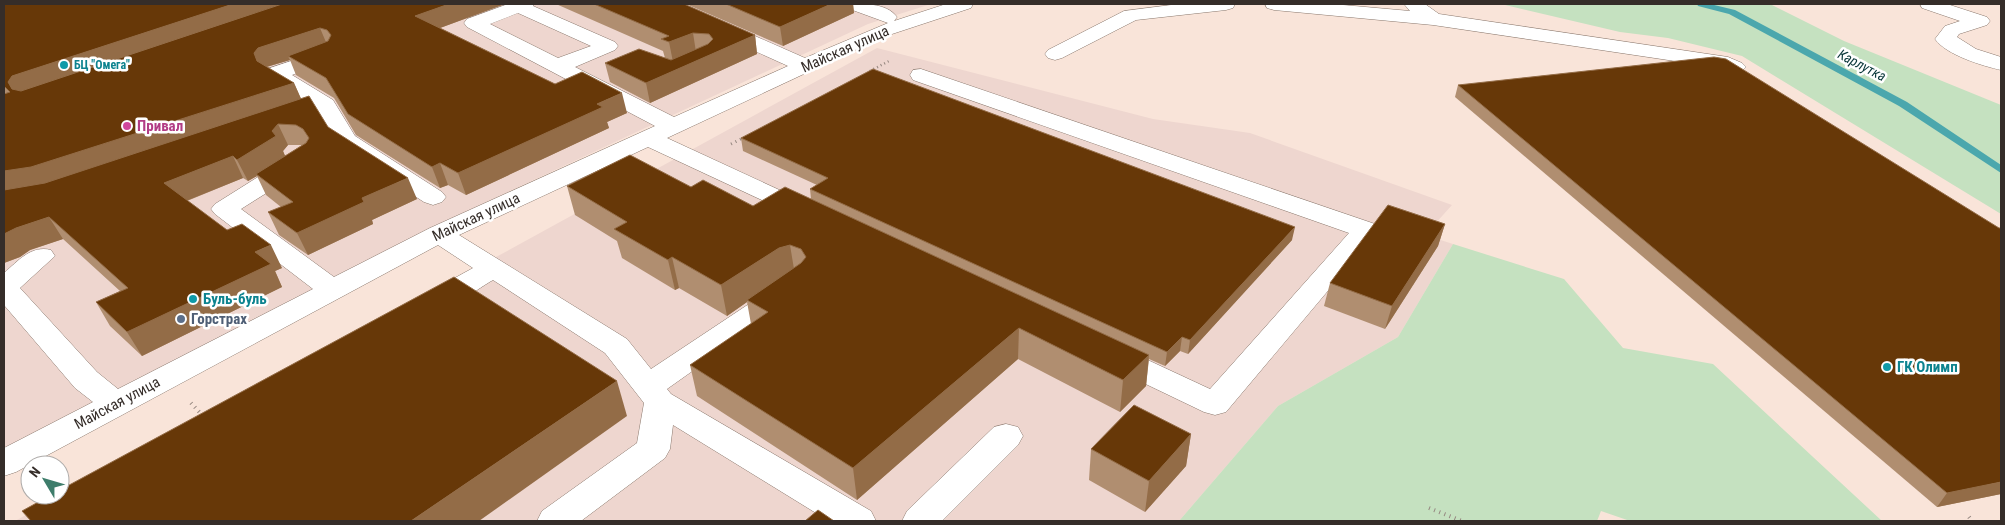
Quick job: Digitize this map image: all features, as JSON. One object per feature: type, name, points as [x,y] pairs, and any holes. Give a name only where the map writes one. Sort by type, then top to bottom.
[{"type":"street","points":[[667,4],[806,66]]},
{"type":"street","points":[[697,4],[719,17],[715,25]]},
{"type":"street","points":[[854,4],[886,18]]},
{"type":"street","name":"Майская улица","points":[[4,463],[439,234],[806,66],[886,18],[964,4]]},
{"type":"street","points":[[1055,54],[1131,15],[1226,4]]},
{"type":"street","points":[[1274,4],[1434,19],[1728,63],[1753,78]]},
{"type":"street","points":[[1413,4],[1434,19]]},
{"type":"street","points":[[1929,4],[1987,19],[1952,30],[1945,39],[1969,53],[2001,64]]},
{"type":"street","points":[[618,57],[522,5],[474,23],[674,126]]},
{"type":"street","points":[[1668,54],[1692,70]]},
{"type":"street","points":[[327,55],[275,74],[324,105],[346,141],[434,197]]},
{"type":"street","points":[[558,66],[618,57]]},
{"type":"street","points":[[594,84],[618,57]]},
{"type":"street","points":[[922,74],[1366,230],[1215,404],[1090,346]]},
{"type":"street","points":[[260,127],[324,105]]},
{"type":"street","points":[[648,138],[822,220]]},
{"type":"street","points":[[296,152],[305,158],[224,209],[333,290]]},
{"type":"street","points":[[439,234],[616,346],[654,395],[858,521]]},
{"type":"street","points":[[41,256],[4,287],[86,380],[116,404]]},
{"type":"street","points":[[408,315],[494,268]]},
{"type":"street","points":[[555,521],[652,449],[654,395],[794,286]]},
{"type":"street","points":[[920,521],[1006,436]]},
{"type":"path","points":[[188,399],[210,424]]},
{"type":"path","points":[[1430,508],[1462,521]]},
{"type":"shaded area","points":[[4,4],[931,4],[868,24],[429,229],[4,450]]},
{"type":"shaded area","points":[[877,48],[1153,119],[1250,133],[1452,205],[1425,235],[1453,244],[1398,337],[1278,406],[1179,521],[15,521],[44,505],[70,505],[70,491]]},
{"type":"green space","points":[[1501,4],[1770,4],[1844,41],[2001,105],[2001,214],[1742,56],[1668,38],[1620,32]]},
{"type":"green space","points":[[1453,244],[1564,279],[1623,348],[1713,364],[1882,521],[1630,521],[1601,511],[1597,521],[1179,521],[1278,406],[1398,337]]},
{"type":"building","points":[[4,4],[233,4],[12,76],[8,82],[12,89],[21,91],[282,4],[449,4],[415,16],[555,84],[582,72],[622,93],[597,104],[603,107],[458,173],[440,163],[432,167],[348,114],[326,78],[288,56],[328,41],[331,35],[327,30],[320,28],[258,48],[254,53],[257,61],[294,83],[31,167],[4,171],[4,94],[10,92],[4,86]]},
{"type":"building","points":[[594,4],[684,4],[755,35],[646,83],[605,63],[639,49],[671,60],[708,44],[713,39],[709,34],[693,33],[669,42],[661,39],[669,36]]},
{"type":"building","points":[[726,4],[831,4],[780,27]]},
{"type":"building","name":"ГК Олимп","points":[[1714,57],[1726,59],[2001,228],[2001,482],[1947,493],[1458,85]]},
{"type":"building","points":[[873,69],[1295,227],[1190,340],[1182,337],[1167,352],[810,189],[828,178],[741,138]]},
{"type":"building","points":[[309,96],[328,127],[408,178],[362,198],[364,202],[297,233],[268,212],[293,202],[256,174],[306,143],[309,138],[303,129],[296,125],[278,124],[272,131],[276,136],[237,160],[233,156],[164,183],[227,230],[242,224],[271,245],[255,252],[271,264],[127,332],[96,302],[128,288],[49,217],[4,234],[4,190],[45,183]]},
{"type":"building","points":[[630,155],[691,187],[703,180],[753,206],[785,187],[1149,355],[1123,380],[1019,328],[853,468],[690,365],[768,312],[747,300],[801,263],[806,257],[801,249],[790,245],[779,248],[721,285],[672,257],[668,260],[614,229],[627,222],[567,186]]},
{"type":"building","points":[[1388,205],[1445,224],[1392,306],[1330,283]]},
{"type":"building","points":[[454,277],[617,381],[411,521],[31,521],[22,511],[33,505],[70,505],[70,485]]},
{"type":"building","points":[[1134,405],[1191,434],[1149,481],[1091,449]]},
{"type":"building","points":[[818,510],[834,521],[805,521]]},
{"type":"waterway","name":"Карлутка","points":[[1701,4],[1732,12],[1903,104],[2001,170]]},
{"type":"place","name":"БЦ \"Омега\"","points":[[64,65]]},
{"type":"place","name":"Привал","points":[[127,126]]},
{"type":"place","name":"Буль-буль","points":[[193,299]]},
{"type":"place","name":"Горстрах","points":[[181,319]]},
{"type":"place","name":"ГК Олимп","points":[[1887,367]]}]
